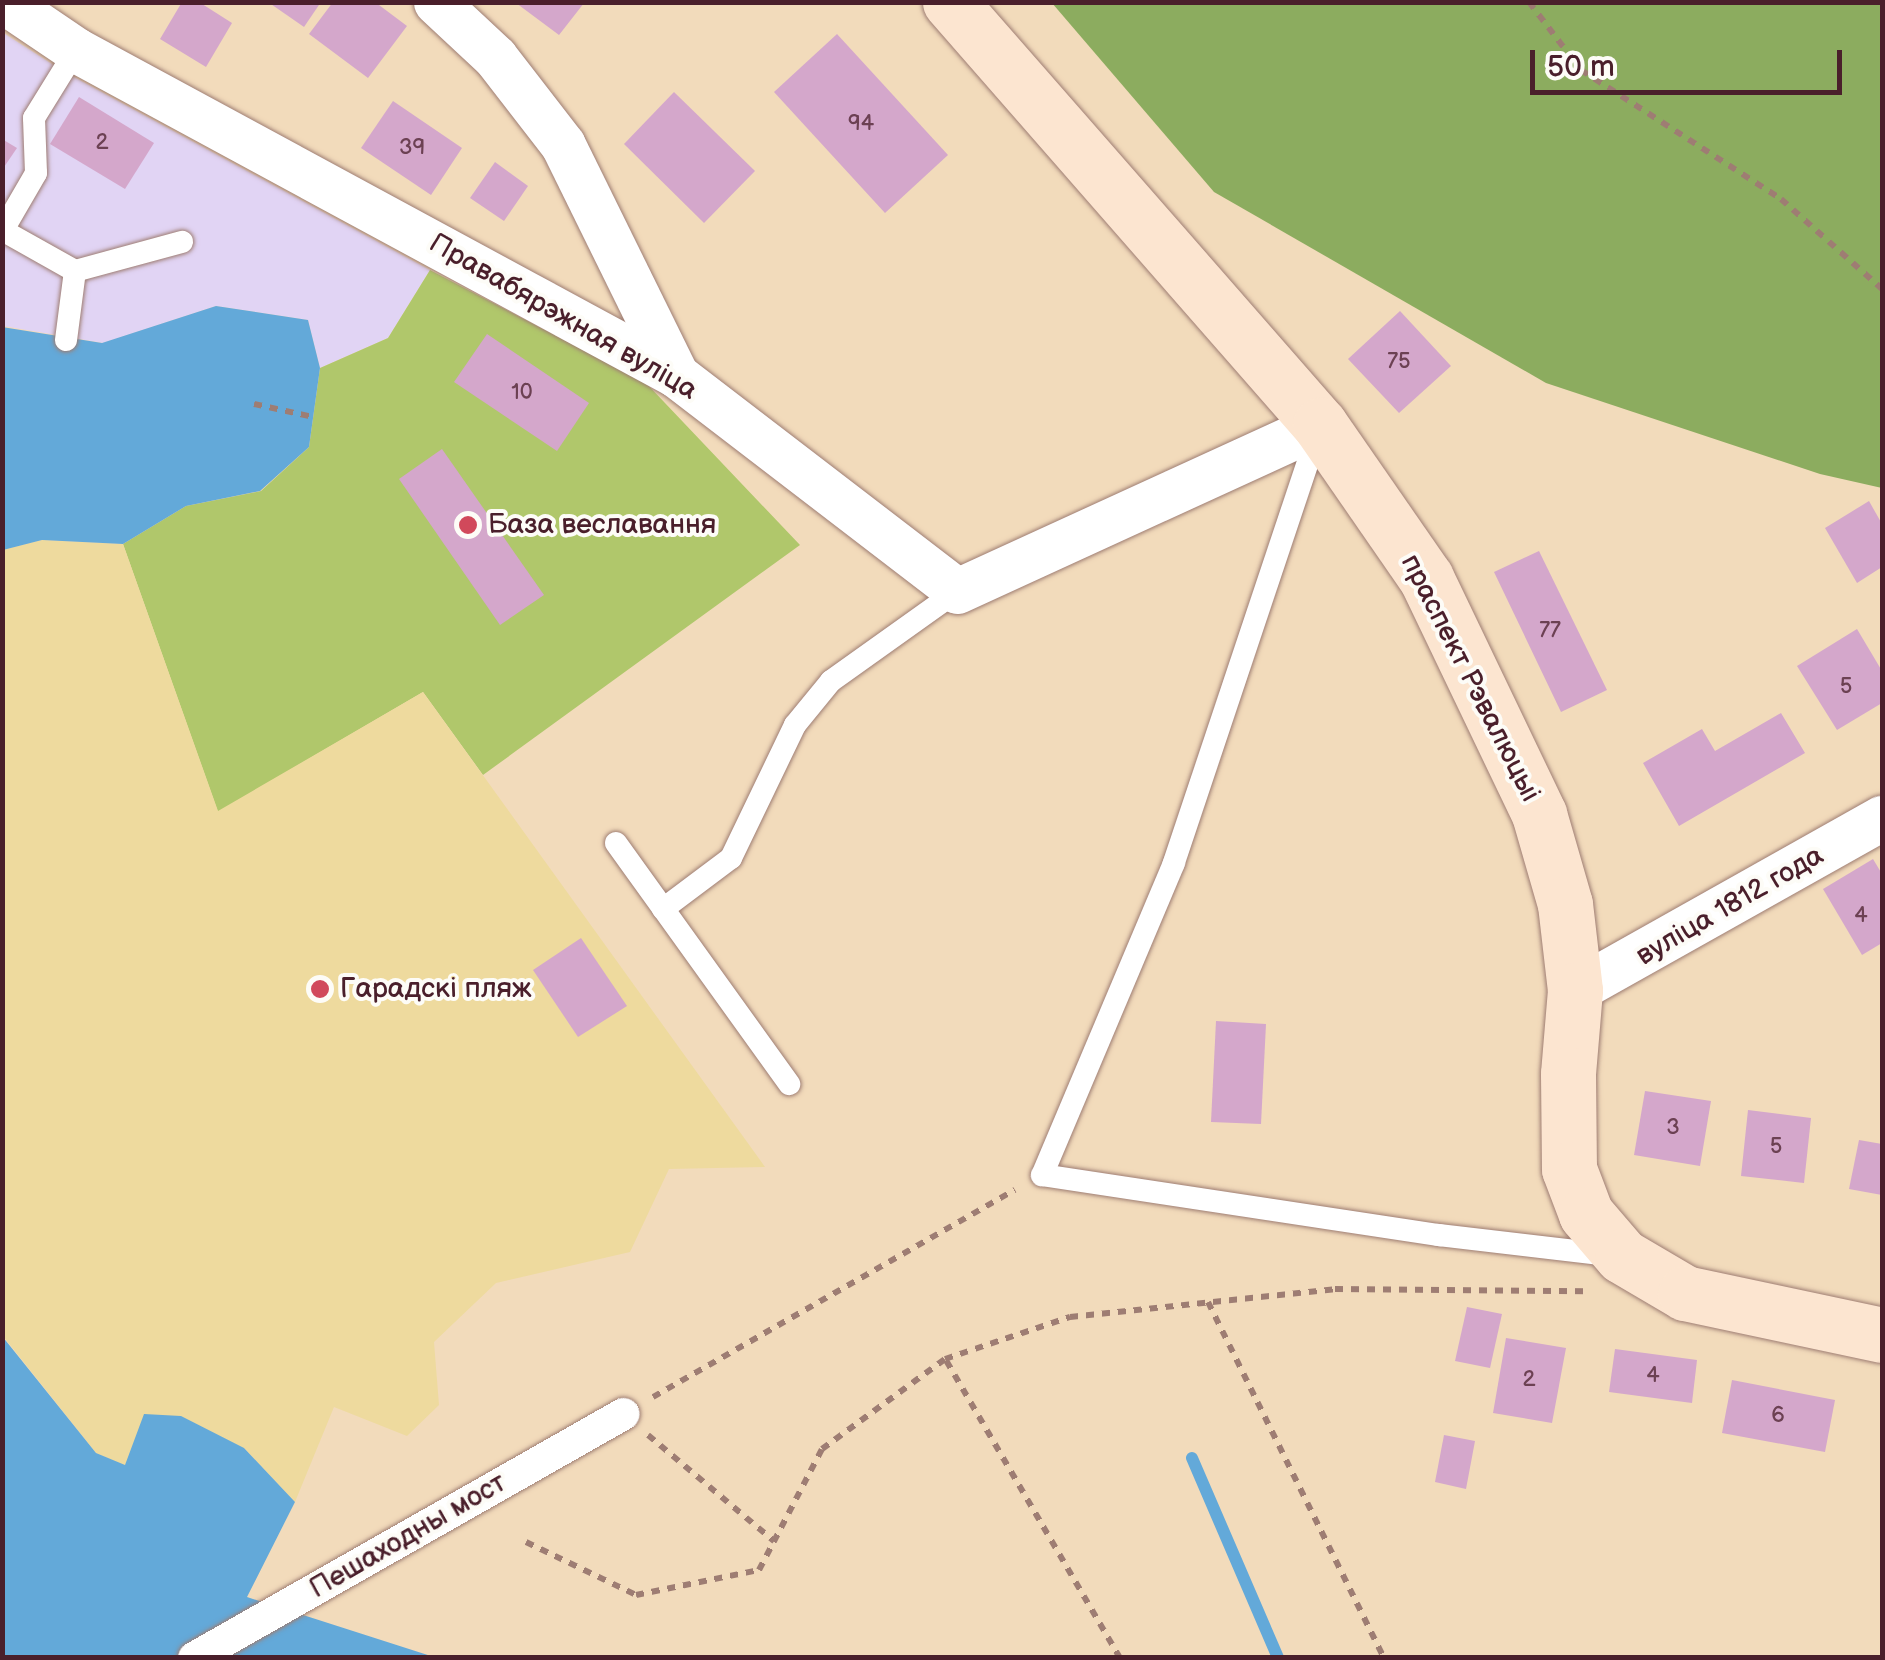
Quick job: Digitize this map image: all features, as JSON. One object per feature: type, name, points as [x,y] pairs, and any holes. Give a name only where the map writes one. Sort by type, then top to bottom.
[{"type":"main road","name":"праспект Рэвалюцыі","points":[[950,2],[1320,426],[1426,578],[1539,814],[1565,904],[1575,990],[1568,1074],[1569,1169],[1615,1274],[1882,1335]]},
{"type":"street","name":"Правабярэжная вуліца","points":[[6,2],[76,50],[676,375],[957,591]]},
{"type":"street","points":[[436,2],[495,57],[563,145],[676,375]]},
{"type":"street","points":[[957,591],[1320,426]]},
{"type":"street","name":"вуліца 1812 года","points":[[1575,990],[1882,818]]},
{"type":"street","name":"Пешаходны мост","points":[[194,1658],[623,1414]]},
{"type":"lane","points":[[76,50],[34,118],[36,173],[3,230],[75,271],[182,242]]},
{"type":"lane","points":[[66,340],[75,271]]},
{"type":"lane","points":[[1320,426],[1174,863],[1042,1174],[1439,1235],[1615,1274]]},
{"type":"lane","points":[[663,909],[731,858],[795,725],[831,680],[957,591]]},
{"type":"lane","points":[[616,843],[790,1084]]},
{"type":"path","points":[[1529,2],[1581,70],[1782,199],[1882,288]]},
{"type":"path","points":[[254,404],[313,417]]},
{"type":"path","points":[[774,1541],[623,1414],[1042,1174]]},
{"type":"path","points":[[526,1542],[636,1595],[759,1570],[822,1449],[944,1359],[1070,1316],[1335,1289],[1615,1274]]},
{"type":"path","points":[[1208,1302],[1384,1658]]},
{"type":"path","points":[[944,1359],[1120,1658]]},
{"type":"shaded area","points":[[2,32],[63,71],[430,270],[388,338],[320,368],[308,320],[216,306],[103,343],[3,326]]},
{"type":"green space","points":[[1052,3],[1882,3],[1882,488],[1820,474],[1546,383],[1214,192]]},
{"type":"green space","name":"База веславання","points":[[430,270],[646,383],[800,545],[483,775],[423,692],[218,812],[123,544],[186,506],[261,491],[309,447],[320,368],[388,338]]},
{"type":"sand","name":"Гарадскі пляж","points":[[42,540],[123,544],[218,811],[423,692],[765,1167],[669,1169],[630,1252],[496,1283],[434,1342],[439,1405],[407,1436],[334,1407],[295,1502],[244,1448],[125,1466],[96,1453],[3,1336],[2,550]]},
{"type":"water","points":[[216,306],[308,320],[320,368],[309,447],[260,491],[186,506],[123,544],[42,540],[3,550],[2,327],[102,343]]},
{"type":"water","points":[[2,1336],[96,1453],[125,1465],[144,1414],[181,1416],[244,1448],[295,1502],[247,1597],[434,1657],[3,1657]]},
{"type":"building","points":[[182,2],[199,2],[232,23],[206,67],[160,39]]},
{"type":"building","points":[[268,2],[321,2],[304,27]]},
{"type":"building","points":[[333,2],[375,2],[407,26],[368,78],[309,34]]},
{"type":"building","points":[[516,3],[584,3],[559,35]]},
{"type":"building","points":[[837,34],[948,155],[885,213],[774,92]]},
{"type":"building","points":[[674,92],[755,171],[704,223],[624,144]]},
{"type":"building","points":[[79,97],[154,143],[125,189],[50,144]]},
{"type":"building","points":[[393,101],[462,148],[431,195],[361,148]]},
{"type":"building","points":[[2,139],[17,148],[2,170]]},
{"type":"building","points":[[495,162],[528,186],[504,221],[470,198]]},
{"type":"building","points":[[1400,311],[1451,366],[1399,413],[1348,359]]},
{"type":"building","points":[[487,334],[589,403],[557,451],[454,382]]},
{"type":"building","points":[[442,449],[544,595],[500,625],[399,479]]},
{"type":"building","points":[[1869,501],[1882,524],[1882,567],[1857,583],[1825,528]]},
{"type":"building","points":[[1539,551],[1607,690],[1561,712],[1494,572]]},
{"type":"building","points":[[1857,629],[1882,671],[1882,703],[1837,730],[1797,666]]},
{"type":"building","points":[[1781,713],[1805,753],[1679,826],[1643,763],[1702,729],[1715,751]]},
{"type":"building","points":[[1873,859],[1882,874],[1882,943],[1862,955],[1823,889]]},
{"type":"building","points":[[581,938],[627,1006],[578,1037],[533,970]]},
{"type":"building","points":[[1216,1021],[1266,1024],[1261,1124],[1211,1122]]},
{"type":"building","points":[[1645,1091],[1711,1101],[1700,1166],[1634,1155]]},
{"type":"building","points":[[1748,1110],[1811,1118],[1804,1183],[1741,1176]]},
{"type":"building","points":[[1859,1140],[1882,1144],[1882,1195],[1849,1189]]},
{"type":"building","points":[[1467,1307],[1502,1314],[1490,1368],[1455,1361]]},
{"type":"building","points":[[1506,1338],[1566,1348],[1552,1423],[1493,1413]]},
{"type":"building","points":[[1615,1349],[1697,1360],[1692,1403],[1609,1392]]},
{"type":"building","points":[[1732,1380],[1835,1400],[1825,1452],[1722,1433]]},
{"type":"building","points":[[1444,1435],[1475,1441],[1466,1489],[1435,1482]]},
{"type":"waterway","points":[[1192,1458],[1278,1658]]},
{"type":"place","name":"База веславання","points":[[468,525]]},
{"type":"place","name":"Гарадскі пляж","points":[[320,989]]}]
